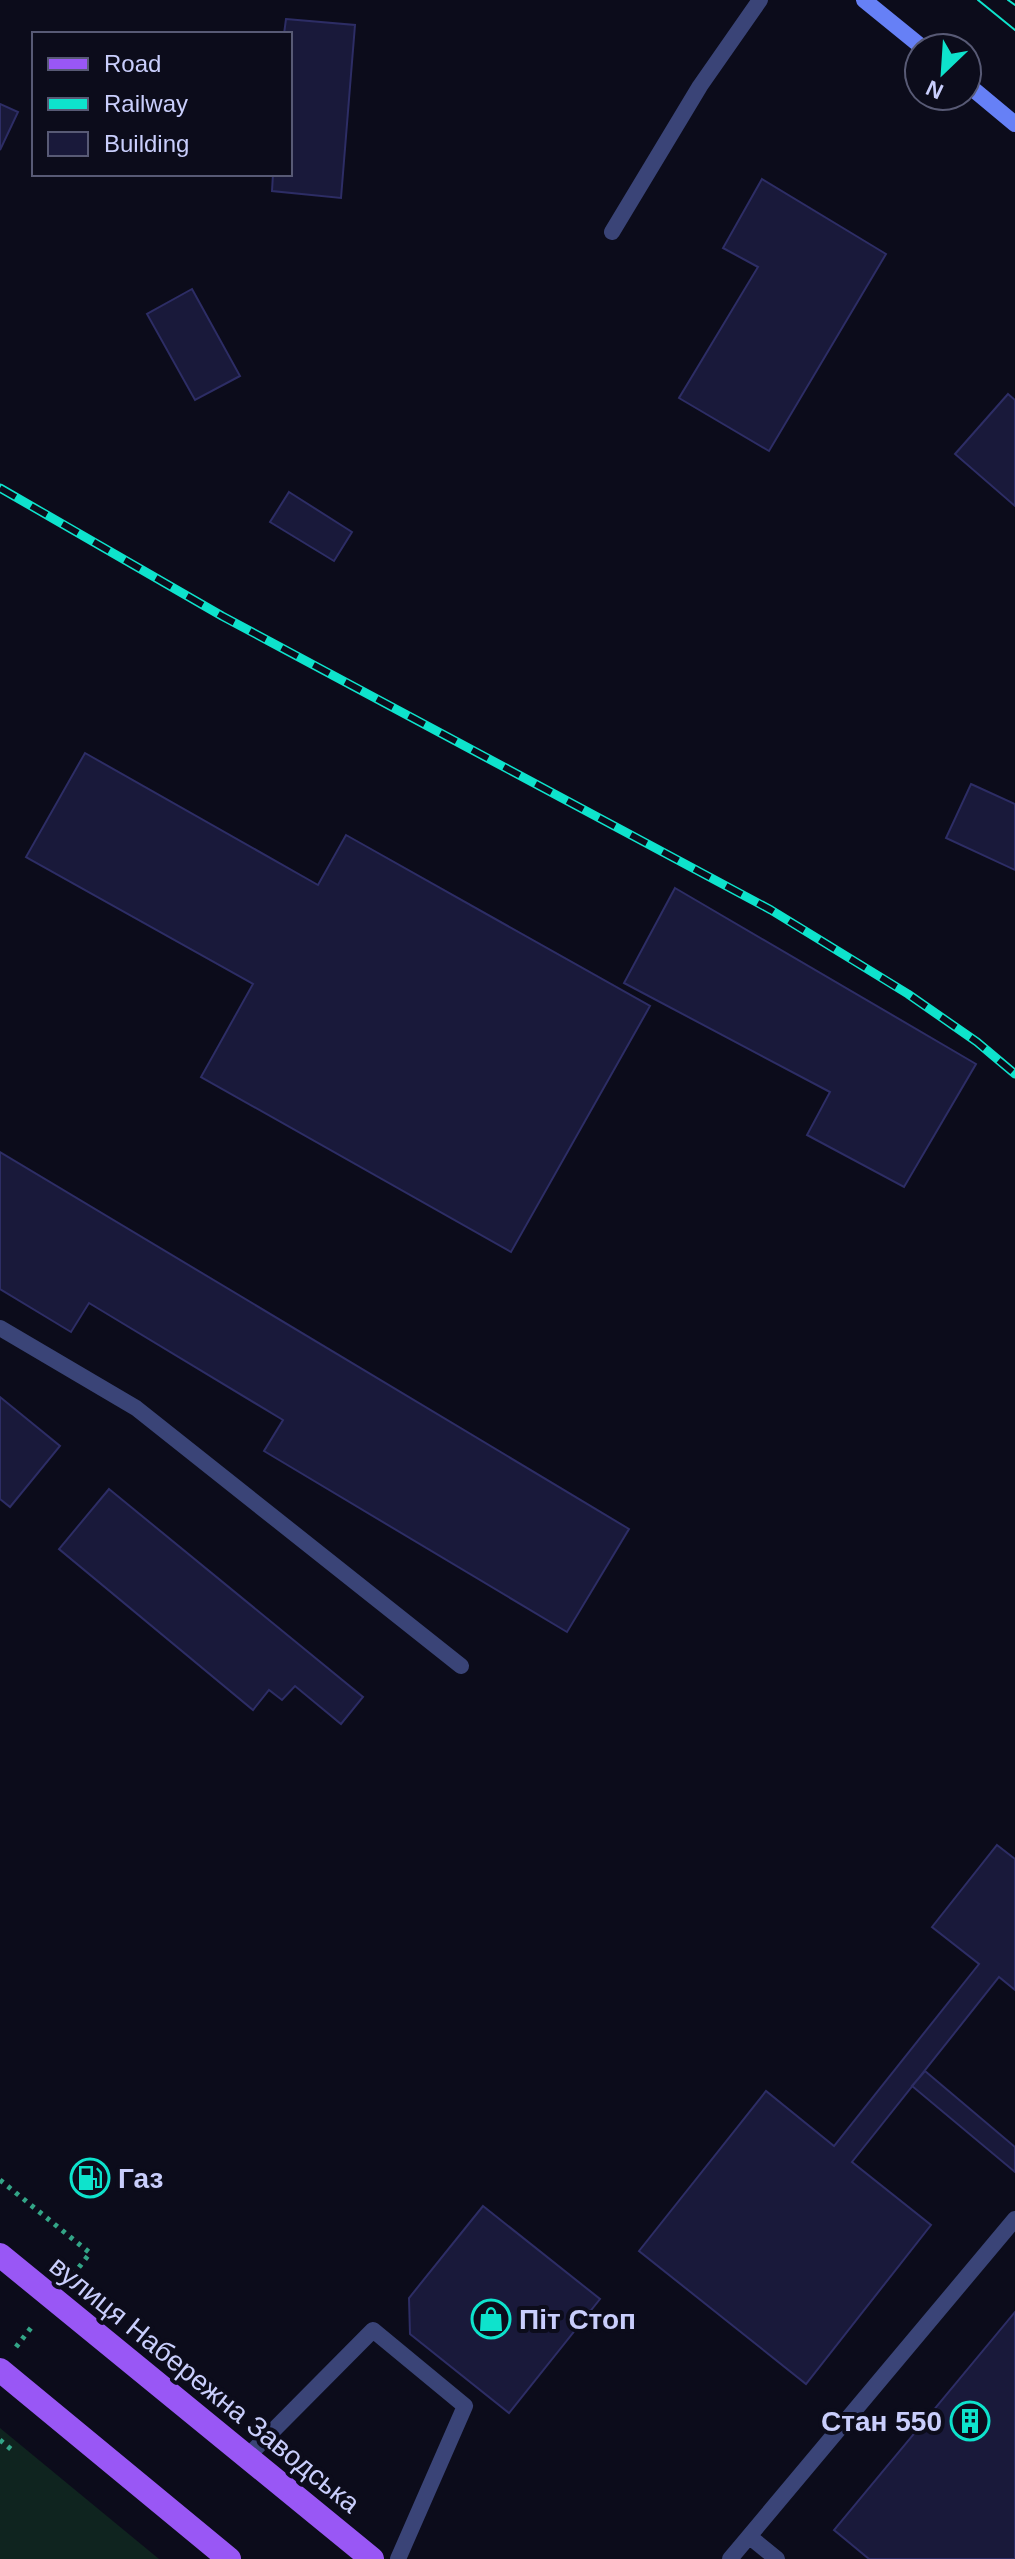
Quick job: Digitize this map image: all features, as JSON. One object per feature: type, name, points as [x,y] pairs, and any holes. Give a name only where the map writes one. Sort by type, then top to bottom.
[{"type":"main road","name":"вулиця Набережна Заводська","points":[[0,2255],[372,2559]]},
{"type":"main road","points":[[0,2370],[229,2559]]},
{"type":"street","points":[[864,0],[903,32]]},
{"type":"street","points":[[983,97],[1015,124]]},
{"type":"lane","points":[[612,232],[700,86],[760,0]]},
{"type":"lane","points":[[0,1328],[136,1408],[461,1666]]},
{"type":"lane","points":[[730,2559],[1015,2219]]},
{"type":"lane","points":[[247,2457],[373,2330],[465,2406],[398,2559]]},
{"type":"lane","points":[[750,2537],[777,2559]]},
{"type":"path","points":[[0,2440],[12,2450]]},
{"type":"green space","points":[[0,2428],[159,2559],[0,2559]]},
{"type":"building","points":[[286,19],[355,25],[341,198],[272,191],[273,176],[292,176],[292,32],[284,32]]},
{"type":"building","points":[[0,104],[18,112],[0,150]]},
{"type":"building","points":[[762,179],[886,254],[769,451],[679,398],[758,267],[723,248]]},
{"type":"building","points":[[192,289],[240,376],[195,400],[147,314]]},
{"type":"building","points":[[1008,394],[1015,400],[1015,506],[955,454]]},
{"type":"building","points":[[289,492],[352,532],[334,561],[270,522]]},
{"type":"building","points":[[85,753],[318,885],[346,835],[650,1006],[511,1252],[201,1077],[253,984],[26,857]]},
{"type":"building","points":[[971,784],[1015,804],[1015,870],[946,838]]},
{"type":"building","points":[[675,888],[976,1064],[904,1187],[807,1135],[830,1092],[624,983]]},
{"type":"building","points":[[0,1152],[629,1529],[567,1632],[264,1451],[283,1420],[89,1303],[71,1332],[0,1289]]},
{"type":"building","points":[[0,1397],[60,1446],[10,1507],[0,1499]]},
{"type":"building","points":[[109,1489],[363,1697],[341,1724],[295,1686],[282,1700],[269,1690],[253,1710],[59,1549]]},
{"type":"building","points":[[997,1845],[1015,1859],[1015,1990],[999,1977],[852,2162],[931,2225],[806,2384],[639,2251],[766,2091],[834,2146],[979,1964],[932,1927]]},
{"type":"building","points":[[925,2071],[1015,2147],[1015,2172],[912,2086]]},
{"type":"building","points":[[483,2206],[600,2299],[509,2413],[410,2334],[409,2298]]},
{"type":"building","name":"Стан 550","points":[[1015,2312],[1015,2559],[869,2559],[834,2530]]},
{"type":"tram line","points":[[978,0],[1015,30]]},
{"type":"tram line","points":[[1008,0],[1015,5]]},
{"type":"railway","points":[[0,488],[222,616],[771,910],[908,994],[977,1042],[1015,1074]]},
{"type":"place","name":"Газ","points":[[90,2178]]},
{"type":"place","name":"Піт Стоп","points":[[491,2319]]},
{"type":"place","name":"Стан 550","points":[[970,2421]]}]
